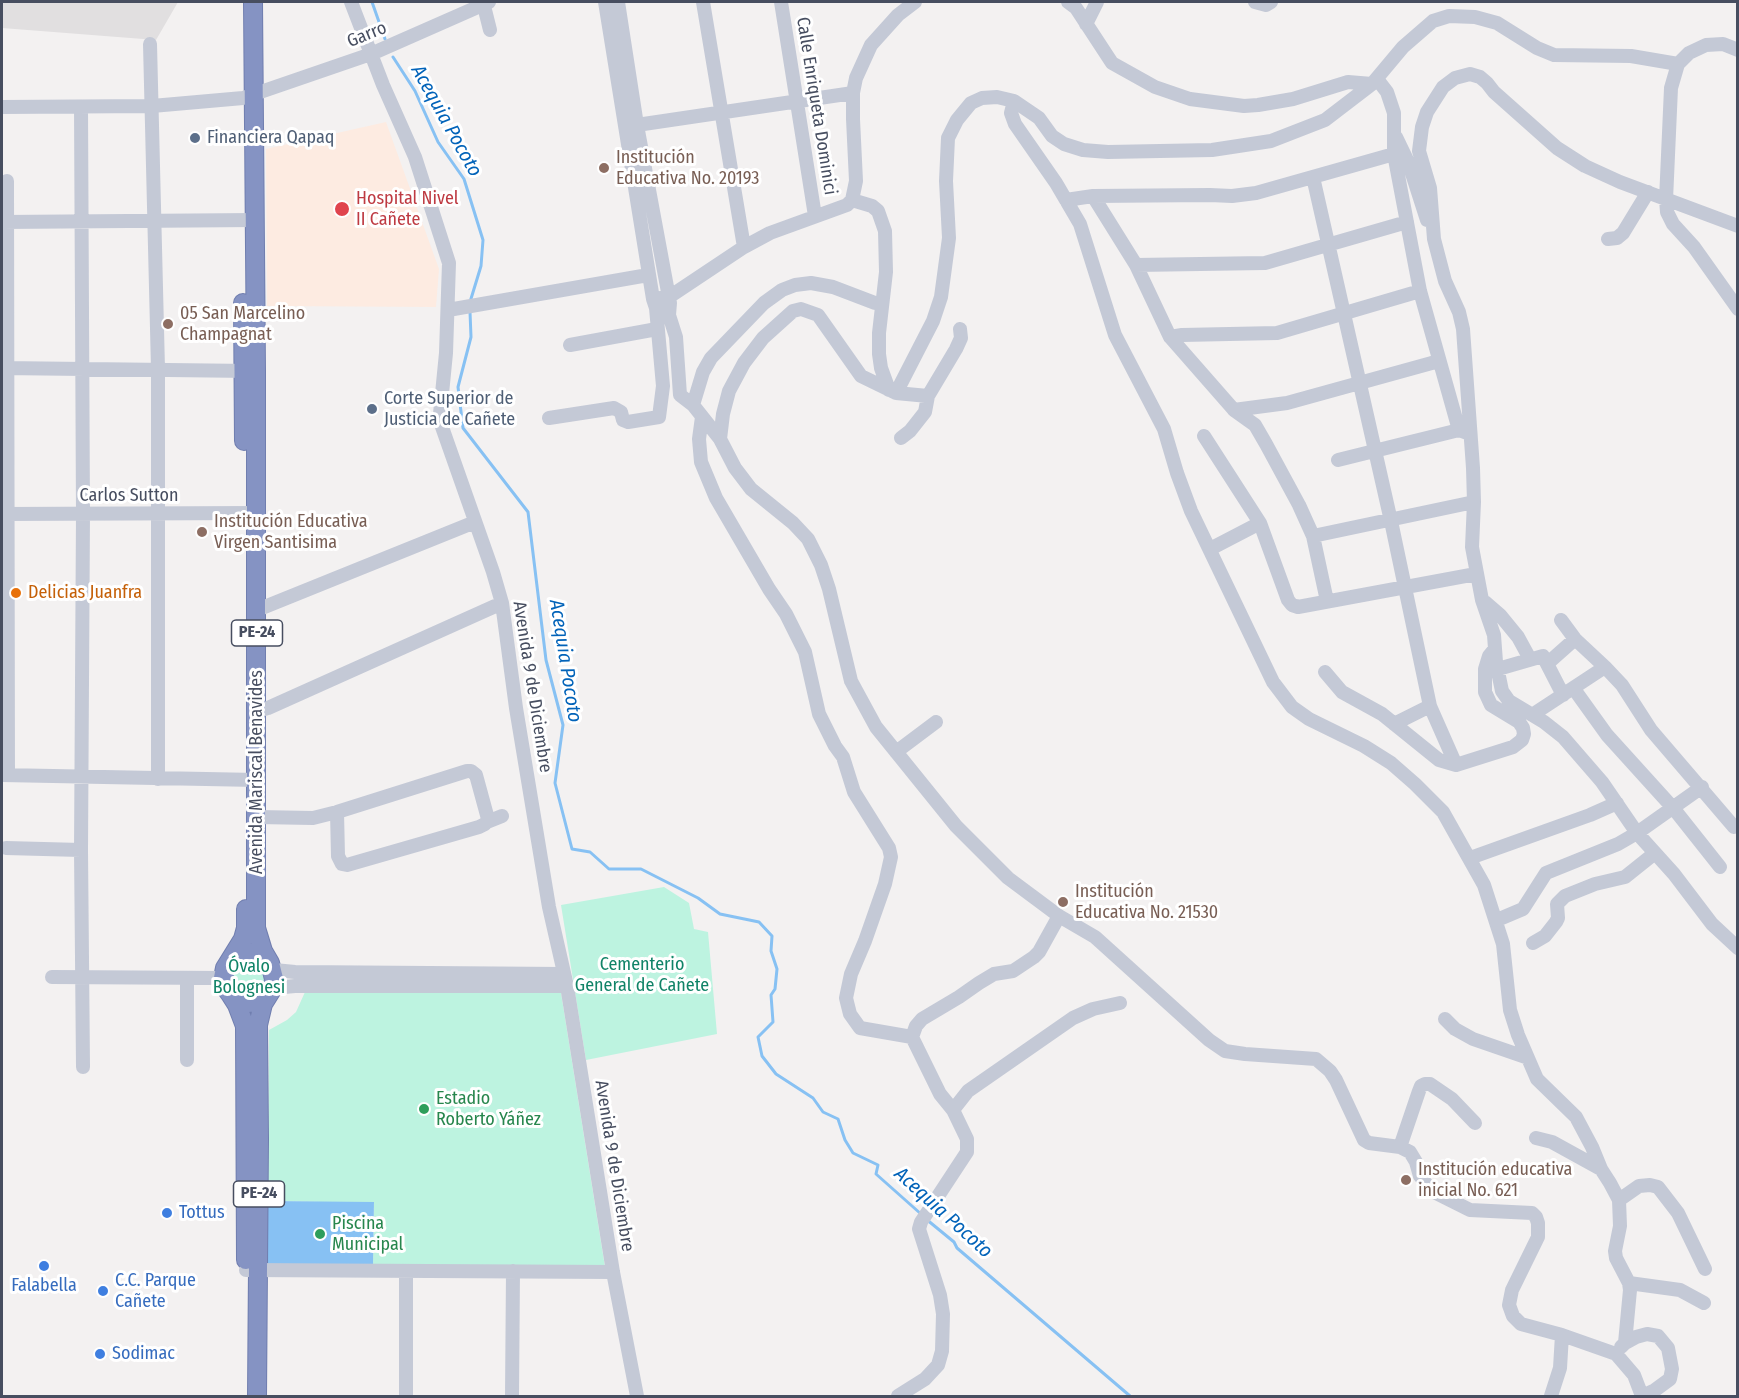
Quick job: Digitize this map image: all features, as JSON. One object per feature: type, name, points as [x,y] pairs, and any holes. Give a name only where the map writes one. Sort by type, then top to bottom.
[{"type":"highway","name":"Avenida Mariscal Benavides","points":[[230,960],[243,939],[246,928],[251,780],[248,96],[242,2]]},
{"type":"highway","name":"Avenida Mariscal Benavides","points":[[248,96],[253,2]]},
{"type":"highway","name":"Avenida Mariscal Benavides","points":[[250,513],[256,610],[256,711],[251,780],[257,817],[256,928],[271,979]]},
{"type":"highway","points":[[256,953],[264,957],[271,979],[260,1001],[249,1003],[238,1001],[227,986],[225,968],[238,954],[256,953]]},
{"type":"highway","name":"PE-24","points":[[246,1396],[260,1139],[258,1025],[271,979]]},
{"type":"highway","name":"PE-24","points":[[227,986],[245,1026],[257,1396]]},
{"type":"street","name":"Avenida 9 de Diciembre","points":[[351,2],[415,157],[447,255],[461,308],[441,399],[442,427],[502,603],[516,708],[637,1396]]},
{"type":"street","name":"Garro","points":[[2,107],[152,106],[248,96],[371,54],[485,2]]},
{"type":"street","points":[[485,2],[490,30]]},
{"type":"street","points":[[605,2],[669,297],[669,315],[676,337],[688,401],[720,439],[735,468],[751,489],[793,523],[808,539],[821,565],[829,589],[851,681],[872,720],[956,826],[1008,878],[1059,916],[1095,937],[1209,1040],[1225,1051],[1316,1059],[1330,1071],[1336,1080],[1364,1140],[1369,1143],[1400,1147],[1410,1152],[1420,1176],[1432,1191],[1470,1210],[1532,1213],[1536,1217],[1538,1237],[1512,1290],[1509,1305],[1513,1316],[1521,1324],[1621,1348],[1647,1334],[1658,1336],[1668,1348],[1672,1370],[1670,1379],[1642,1396],[1621,1348],[1631,1300],[1629,1283],[1615,1251],[1620,1226],[1618,1200],[1610,1182],[1600,1170],[1552,1142],[1536,1138]]},
{"type":"street","points":[[549,418],[614,408],[621,412],[623,420],[628,422],[659,417],[663,387],[654,304],[648,275],[618,2]]},
{"type":"street","points":[[702,2],[744,247]]},
{"type":"street","name":"Calle Enriqueta Dominici","points":[[782,2],[815,216]]},
{"type":"street","points":[[654,304],[697,280],[744,247],[770,233],[847,206],[852,200],[856,181],[853,93],[864,58],[871,45],[898,15],[915,2]]},
{"type":"street","points":[[1068,2],[1076,8],[1094,39],[1112,63],[1155,87],[1190,99],[1244,106],[1258,105],[1293,99],[1348,82],[1375,82],[1388,92],[1394,114],[1394,154],[1420,291],[1439,361],[1465,433]]},
{"type":"street","points":[[1086,24],[1097,2]]},
{"type":"street","points":[[1256,2],[1266,5],[1271,2]]},
{"type":"street","points":[[893,392],[933,321],[941,297],[950,238],[946,181],[948,138],[957,120],[971,104],[982,98],[997,97],[1014,101],[1039,118],[1052,136],[1064,144],[1083,150],[1108,152],[1212,150],[1271,141],[1298,133],[1326,120],[1375,82],[1403,47],[1433,21],[1449,16],[1475,17],[1497,23],[1537,48],[1554,55],[1631,56],[1678,64]]},
{"type":"street","points":[[150,44],[158,369],[158,779]]},
{"type":"street","points":[[1737,50],[1723,44],[1706,45],[1689,53],[1678,64],[1671,88],[1666,200],[1667,212],[1673,224],[1694,247],[1737,309]]},
{"type":"street","points":[[1434,239],[1430,189],[1419,151],[1422,127],[1427,112],[1443,87],[1455,78],[1470,74],[1480,77],[1535,130],[1568,156],[1620,182],[1737,226]]},
{"type":"street","points":[[631,126],[853,93]]},
{"type":"street","points":[[1014,101],[1011,113],[1016,124],[1080,225],[1115,335],[1164,429],[1191,511],[1269,674],[1292,707],[1309,719],[1364,746],[1391,763],[1443,812],[1484,885],[1497,921],[1503,944],[1510,1011],[1537,1079],[1576,1118],[1592,1147],[1600,1170]]},
{"type":"street","points":[[81,107],[83,1067]]},
{"type":"street","points":[[1395,135],[1409,164],[1434,239],[1445,281],[1463,329],[1465,433],[1474,502],[1472,548],[1482,600],[1494,635],[1494,650],[1502,691],[1509,701],[1563,737],[1602,782],[1637,833],[1674,874],[1712,924],[1737,948]]},
{"type":"street","points":[[1066,200],[1093,196],[1232,196],[1256,193],[1394,154]]},
{"type":"street","points":[[1312,177],[1406,589],[1430,706],[1456,765]]},
{"type":"street","points":[[7,181],[4,222],[5,775],[251,780]]},
{"type":"street","points":[[1608,239],[1617,238],[1623,233],[1648,192]]},
{"type":"street","points":[[1093,196],[1136,265],[1170,337],[1234,410],[1255,425],[1299,505],[1313,536],[1327,601]]},
{"type":"street","points":[[852,200],[872,206],[878,211],[885,231],[886,272],[879,354],[881,368],[893,392]]},
{"type":"street","points":[[4,222],[249,220]]},
{"type":"street","points":[[1136,265],[1265,263],[1407,222]]},
{"type":"street","points":[[461,308],[648,275]]},
{"type":"street","points":[[688,401],[711,358],[764,303],[782,290],[795,285],[811,283],[833,287],[874,303]]},
{"type":"street","points":[[1170,337],[1182,334],[1277,333],[1420,291]]},
{"type":"street","points":[[654,304],[669,315]]},
{"type":"street","points":[[720,439],[729,391],[744,363],[763,338],[793,311],[801,309],[818,315],[861,376],[893,392],[928,396]]},
{"type":"street","points":[[570,345],[657,328]]},
{"type":"street","points":[[901,438],[925,412],[928,396],[961,338],[960,329]]},
{"type":"street","points":[[1234,410],[1287,403],[1439,361]]},
{"type":"street","points":[[4,368],[250,371]]},
{"type":"street","points":[[702,417],[699,440],[701,462],[716,498],[791,624],[805,652],[819,714],[843,757],[854,792],[889,848],[891,857],[885,884],[851,974],[846,998],[850,1014],[860,1028],[912,1037]]},
{"type":"street","points":[[1338,460],[1465,433]]},
{"type":"street","points":[[1204,436],[1260,523],[1288,600],[1292,605],[1298,607],[1406,589],[1476,574]]},
{"type":"street","points":[[1313,536],[1474,502]]},
{"type":"street","name":"Carlos Sutton","points":[[4,514],[250,513]]},
{"type":"street","points":[[256,610],[475,522]]},
{"type":"street","points":[[1210,549],[1260,523]]},
{"type":"street","points":[[1482,600],[1500,615],[1518,637],[1530,659]]},
{"type":"street","points":[[256,711],[268,708],[502,603]]},
{"type":"street","points":[[1561,620],[1575,639],[1622,685],[1652,730],[1734,827]]},
{"type":"street","points":[[1548,663],[1575,639]]},
{"type":"street","points":[[1325,672],[1342,692],[1394,724],[1439,760],[1456,765],[1513,747],[1522,740],[1524,734],[1519,722],[1491,705],[1485,692],[1485,669],[1489,656],[1494,650]]},
{"type":"street","points":[[1498,669],[1543,656],[1568,692],[1674,808],[1720,867]]},
{"type":"street","points":[[1532,715],[1605,667]]},
{"type":"street","points":[[1394,724],[1430,706]]},
{"type":"street","points":[[896,752],[936,722]]},
{"type":"street","points":[[257,817],[313,818],[471,771],[476,775],[488,816],[487,822]]},
{"type":"street","points":[[1497,921],[1523,909],[1546,873],[1618,844],[1702,787]]},
{"type":"street","points":[[1470,858],[1617,803]]},
{"type":"street","points":[[337,812],[338,856],[342,864],[347,865],[479,827],[502,816]]},
{"type":"street","points":[[6,848],[81,850]]},
{"type":"street","points":[[1533,944],[1545,936],[1556,922],[1557,904],[1565,896],[1595,884],[1625,877],[1655,853]]},
{"type":"street","points":[[897,1396],[925,1379],[938,1365],[942,1351],[944,1314],[919,1232],[925,1217],[967,1152],[967,1139],[953,1110],[939,1094],[912,1037],[922,1018],[994,974],[1013,971],[1034,957],[1059,916]]},
{"type":"street","points":[[52,977],[187,978],[227,986]]},
{"type":"street","points":[[187,978],[187,1060]]},
{"type":"street","points":[[271,979],[295,986],[565,980]]},
{"type":"street","points":[[953,1110],[968,1091],[1073,1018],[1093,1009],[1120,1003]]},
{"type":"street","points":[[1445,1019],[1455,1029],[1473,1039],[1528,1058]]},
{"type":"street","points":[[1400,1147],[1419,1091],[1425,1084],[1430,1084],[1452,1099],[1475,1123]]},
{"type":"street","points":[[1618,1200],[1639,1186],[1658,1187],[1678,1213],[1705,1269]]},
{"type":"street","points":[[252,1270],[614,1272]]},
{"type":"street","points":[[406,1270],[406,1396]]},
{"type":"street","points":[[512,1396],[513,1271]]},
{"type":"street","points":[[1629,1283],[1680,1290],[1704,1303]]},
{"type":"street","points":[[1551,1396],[1560,1368],[1562,1335]]},
{"type":"shaded area","points":[[2,2],[178,2],[156,40],[2,28]]},
{"type":"shaded area","name":"Hospital Nivel II Cañete","points":[[386,122],[439,269],[436,307],[267,306],[266,149]]},
{"type":"green space","name":"Cementerio General de Cañete","points":[[664,887],[689,903],[694,929],[708,932],[717,1034],[586,1060],[561,905]]},
{"type":"green space","name":"Óvalo Bolognesi","points":[[252,958],[267,970],[265,989],[249,997],[233,989],[231,971],[234,965]]},
{"type":"green space","name":"Estadio Roberto Yáñez","points":[[305,992],[561,993],[605,1267],[373,1265],[374,1203],[268,1201],[269,1030],[296,1012]]},
{"type":"water","name":"Piscina Municipal","points":[[268,1201],[374,1202],[373,1265],[267,1265]]},
{"type":"waterway","name":"Acequia Pocoto","points":[[372,2],[385,39]]},
{"type":"waterway","name":"Acequia Pocoto","points":[[393,57],[415,91],[438,142],[464,179],[483,240],[481,266],[470,302]]},
{"type":"waterway","name":"Acequia Pocoto","points":[[470,312],[471,337],[458,387],[463,428],[528,512],[546,660],[563,725],[555,783],[572,849],[590,852],[609,869],[641,869],[698,898],[720,914],[759,922],[772,936],[771,951],[777,969],[775,989],[771,995],[773,1022],[758,1037],[762,1056],[776,1074],[813,1098],[823,1112],[838,1119],[845,1140],[853,1153],[878,1165],[876,1174],[921,1214]]},
{"type":"waterway","name":"Acequia Pocoto","points":[[926,1219],[1130,1396]]},
{"type":"place","name":"Financiera Qapaq","points":[[195,138]]},
{"type":"place","name":"Institución Educativa No. 20193","points":[[604,168]]},
{"type":"place","name":"Hospital Nivel II Cañete","points":[[342,209]]},
{"type":"place","name":"05 San Marcelino Champagnat","points":[[168,324]]},
{"type":"place","name":"Corte Superior de Justicia de Cañete","points":[[372,409]]},
{"type":"place","name":"Institución Educativa Virgen Santisima","points":[[202,532]]},
{"type":"place","name":"Delicias Juanfra","points":[[16,593]]},
{"type":"place","name":"Institución Educativa No. 21530","points":[[1063,902]]},
{"type":"place","name":"Estadio Roberto Yáñez","points":[[424,1109]]},
{"type":"place","name":"Institución educativa inicial No. 621","points":[[1406,1180]]},
{"type":"place","name":"Tottus","points":[[167,1213]]},
{"type":"place","name":"Piscina Municipal","points":[[320,1234]]},
{"type":"place","name":"Falabella","points":[[44,1266]]},
{"type":"place","name":"C.C. Parque Cañete","points":[[103,1291]]},
{"type":"place","name":"Sodimac","points":[[100,1354]]}]
